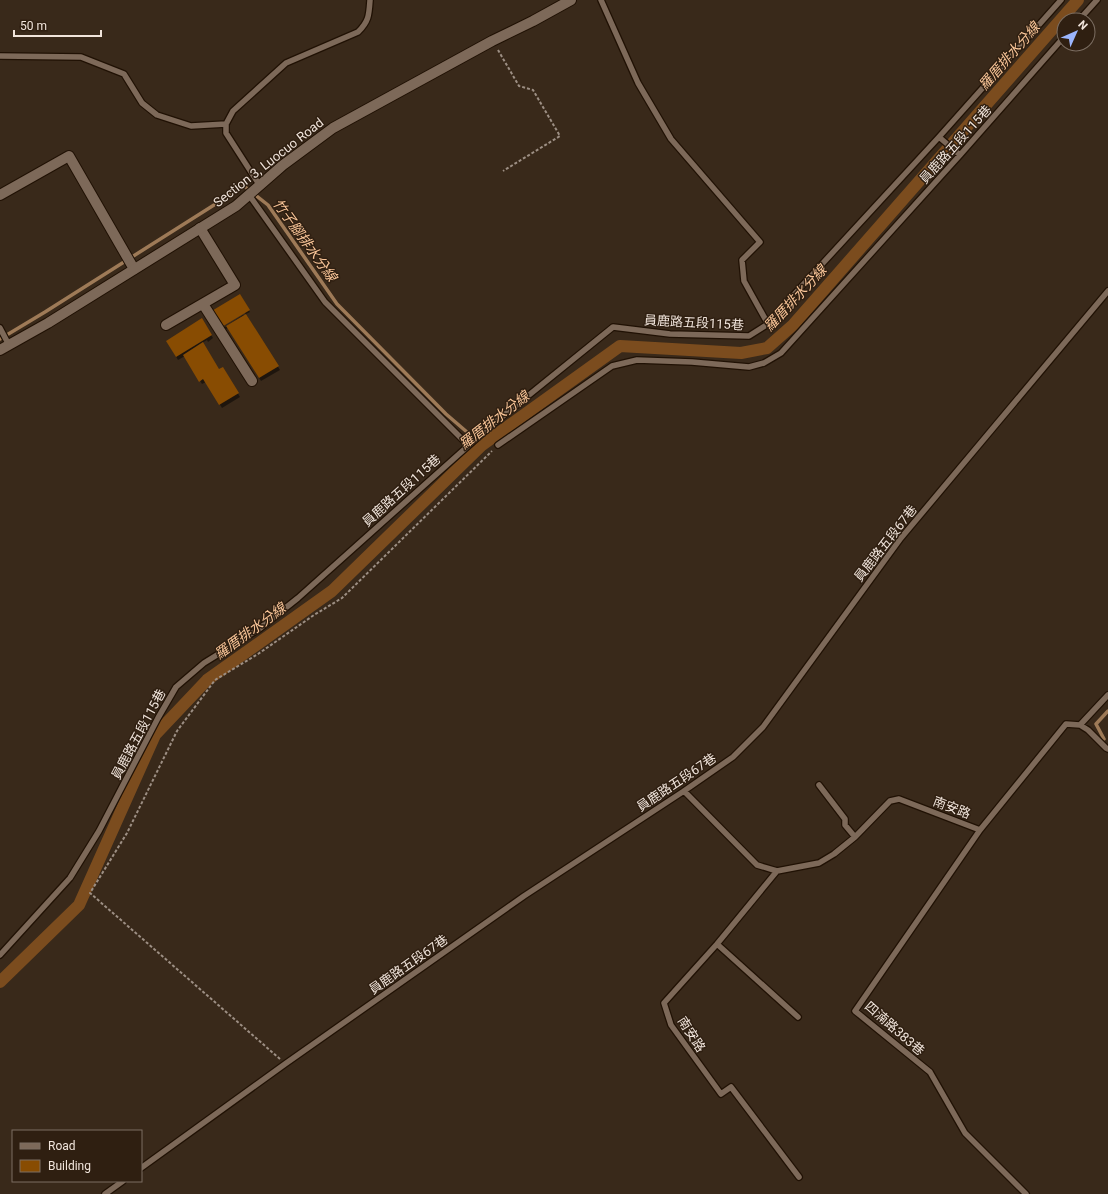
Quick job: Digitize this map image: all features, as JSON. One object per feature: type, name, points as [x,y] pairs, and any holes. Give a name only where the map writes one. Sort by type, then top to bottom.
[{"type":"street","name":"Section 3, Luocuo Road","points":[[4,348],[236,206],[283,165],[333,128],[492,41],[571,0]]},
{"type":"street","points":[[0,195],[69,156],[134,269]]},
{"type":"street","points":[[166,325],[236,285],[200,228]]},
{"type":"street","points":[[203,304],[252,381]]},
{"type":"lane","points":[[370,0],[369,14],[365,25],[358,32],[286,63],[233,111],[226,124],[226,133],[254,191],[325,302],[468,445]]},
{"type":"lane","points":[[601,0],[638,83],[671,139],[760,242],[742,260],[744,281],[768,324]]},
{"type":"lane","name":"員鹿路五段115巷","points":[[0,955],[70,878],[99,831],[158,718],[176,687],[204,663],[259,629],[298,598],[468,445],[613,327],[670,334],[749,336],[768,324],[939,137],[1061,0]]},
{"type":"lane","points":[[1086,12],[1097,0]]},
{"type":"lane","name":"員鹿路五段115巷","points":[[498,445],[612,366],[637,360],[692,362],[749,367],[764,363],[781,353],[1056,46]]},
{"type":"lane","points":[[0,56],[81,58],[124,74],[142,103],[157,115],[191,126],[226,124]]},
{"type":"lane","points":[[939,137],[960,155]]},
{"type":"lane","name":"員鹿路五段67巷","points":[[142,1167],[285,1064],[524,896],[733,757],[763,727],[901,538],[1108,291]]},
{"type":"lane","points":[[0,328],[4,348]]},
{"type":"lane","points":[[1108,695],[1080,725],[1088,730],[1108,749]]},
{"type":"lane","name":"南安路","points":[[684,791],[757,865],[777,870],[820,863],[855,837],[890,801],[899,799],[980,830],[1066,724],[1080,725]]},
{"type":"lane","points":[[819,785],[845,819],[845,825],[855,837]]},
{"type":"lane","name":"四湳路383巷","points":[[980,830],[855,1011],[930,1072],[965,1133],[1026,1194]]},
{"type":"lane","name":"南安路","points":[[777,870],[717,944],[664,1003],[671,1025],[721,1094],[731,1087],[799,1177]]},
{"type":"lane","points":[[717,944],[798,1017]]},
{"type":"lane","points":[[105,1194],[122,1182]]},
{"type":"path","points":[[492,41],[519,86],[533,90],[560,136],[503,171]]},
{"type":"path","points":[[285,1064],[90,893],[127,833],[177,731],[215,680],[258,654],[314,615],[342,598],[498,445]]},
{"type":"building","points":[[240,294],[250,310],[220,328],[210,312]]},
{"type":"building","points":[[246,314],[279,366],[259,378],[226,326]]},
{"type":"building","points":[[202,318],[212,335],[176,357],[166,341]]},
{"type":"building","points":[[203,342],[219,369],[223,367],[239,393],[219,405],[203,379],[199,382],[183,355]]},
{"type":"waterway","name":"羅厝排水分線","points":[[0,982],[79,905],[155,735],[207,680],[332,591],[482,445],[620,346],[741,353],[767,348],[793,325],[1078,0]]},
{"type":"waterway","name":"竹子腳排水分線","points":[[0,339],[244,186],[268,205],[337,304],[446,414],[482,445]]},
{"type":"waterway","points":[[1104,739],[1096,724],[1108,711]]}]
